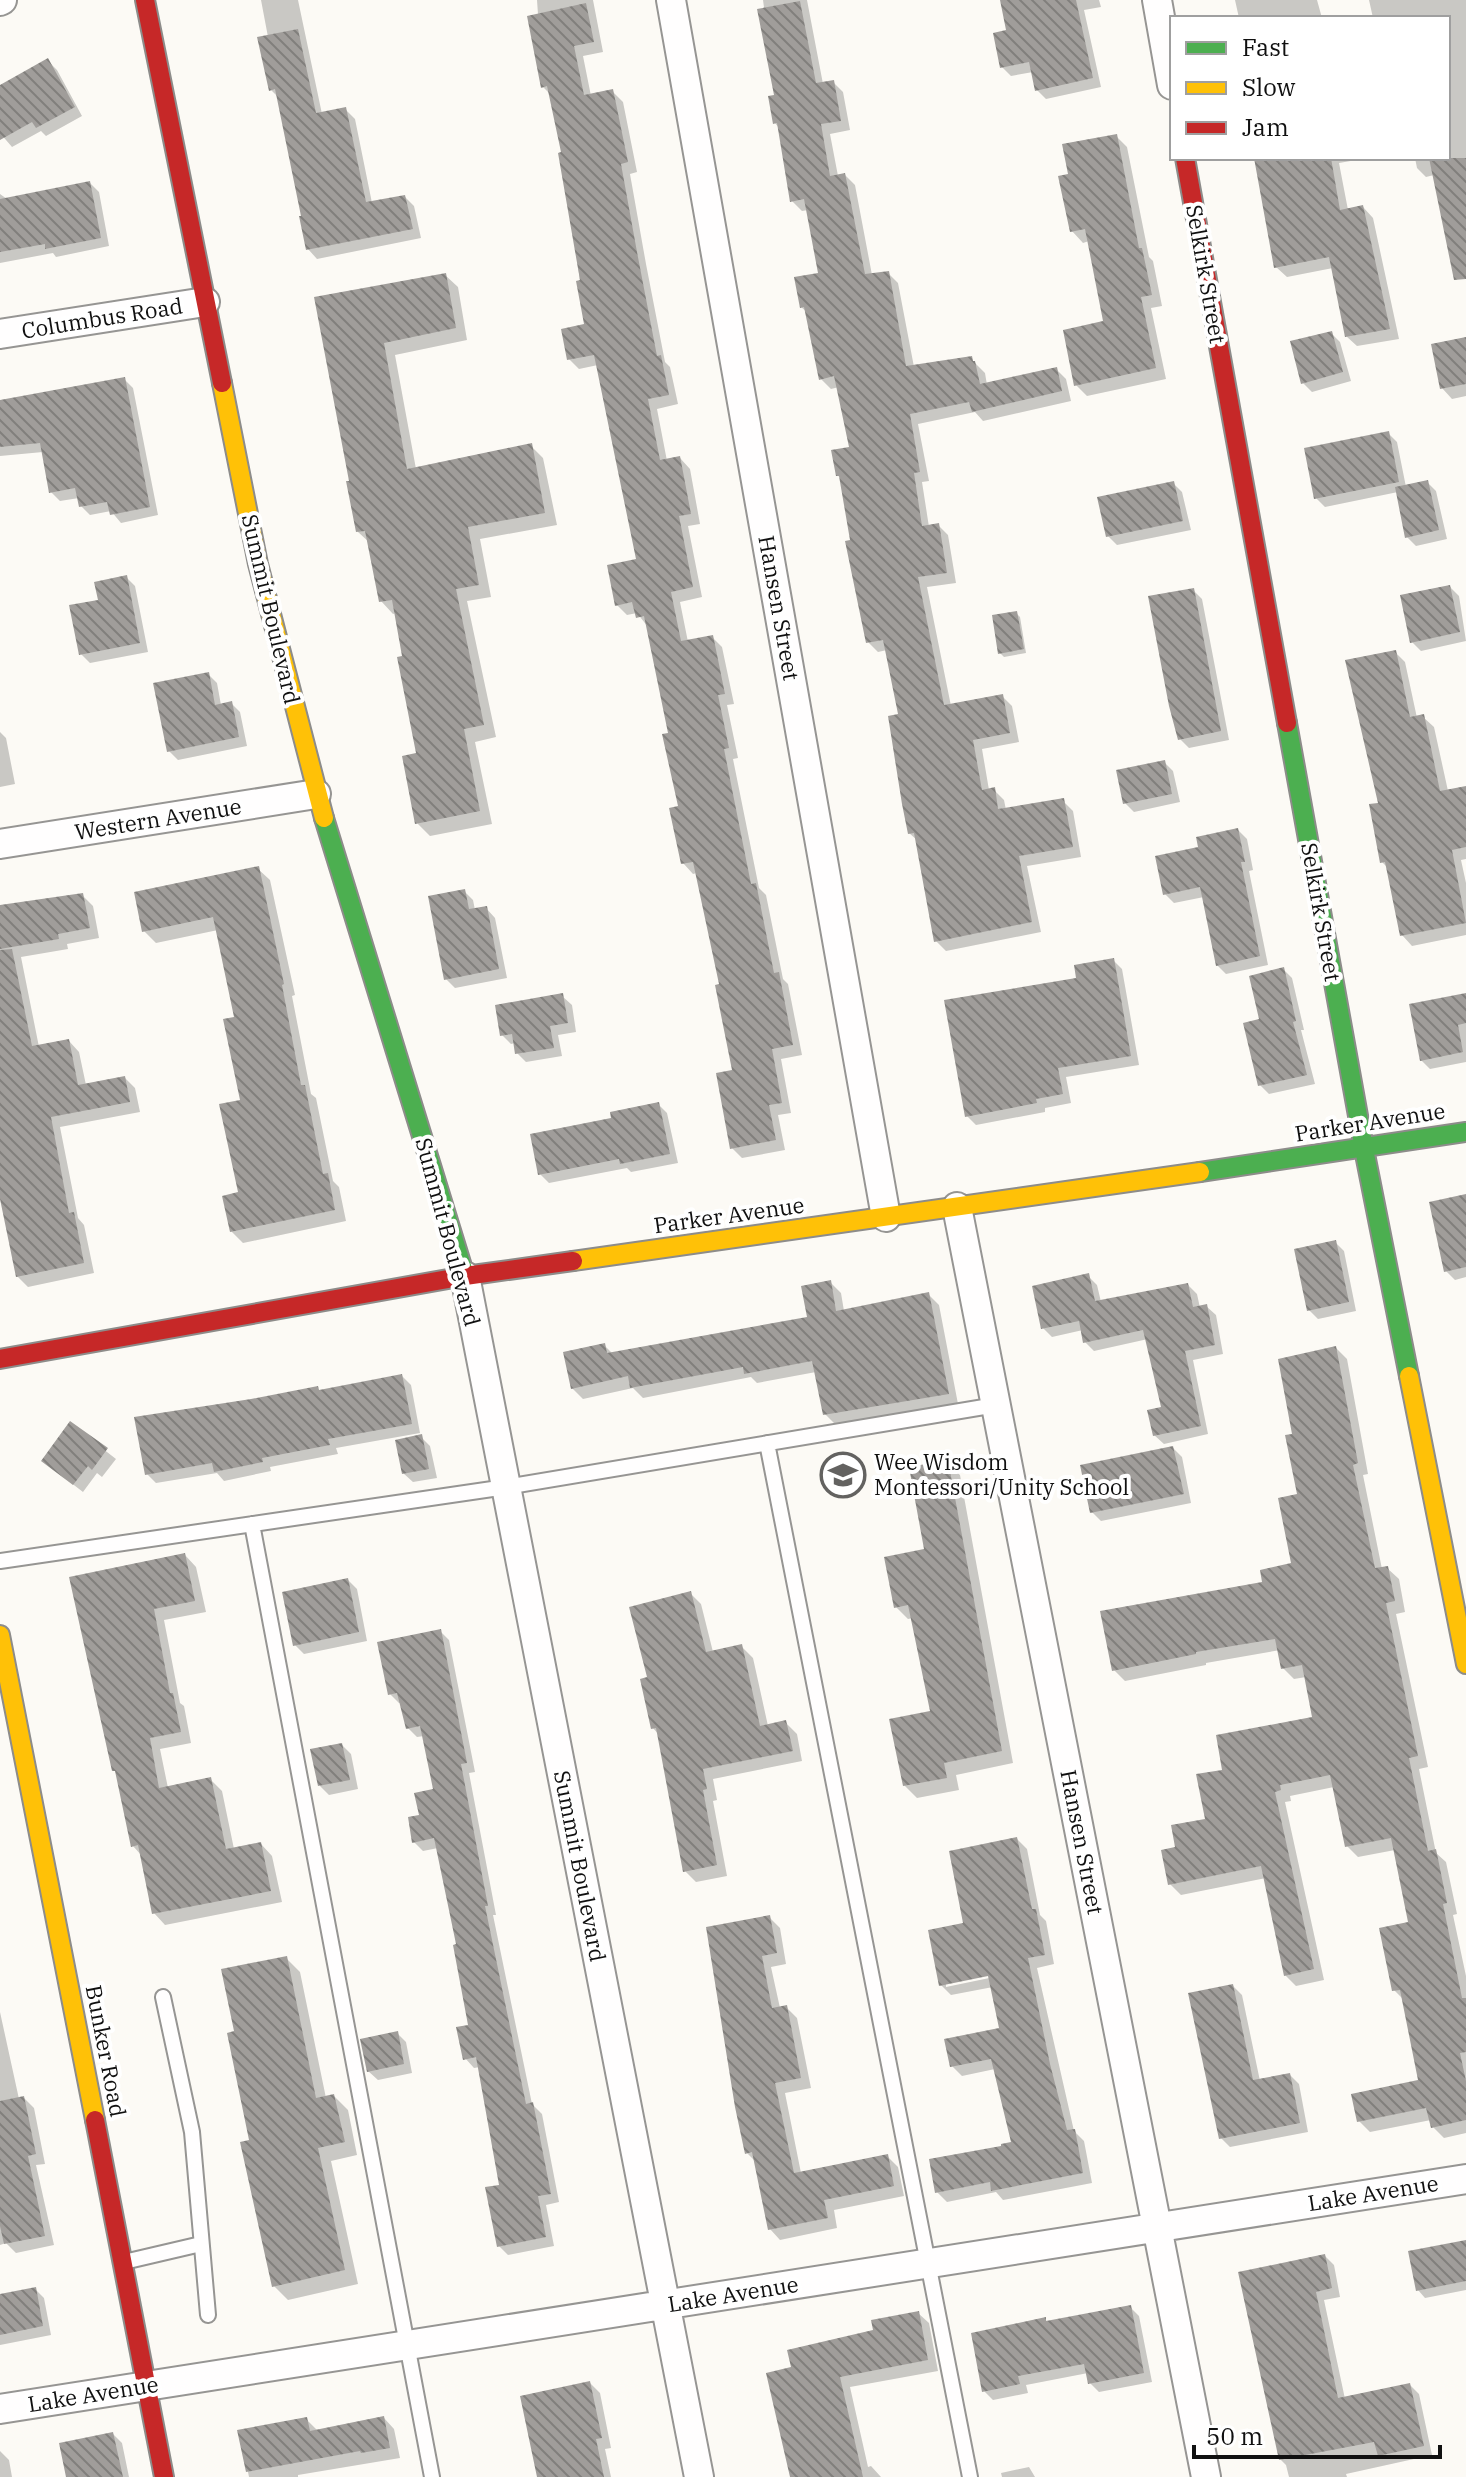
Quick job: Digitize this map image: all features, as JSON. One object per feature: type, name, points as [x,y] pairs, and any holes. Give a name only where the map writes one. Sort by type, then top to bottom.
[{"type":"street","name":"Summit Boulevard","points":[[145,0],[258,564],[316,794],[465,1276],[699,2477]]},
{"type":"street","name":"Hansen Street","points":[[671,0],[886,1217]]},
{"type":"street","points":[[1157,0],[1170,74]]},
{"type":"street","name":"Selkirk Street","points":[[1185,160],[1364,1149],[1466,1664]]},
{"type":"street","name":"Columbus Road","points":[[0,334],[205,302]]},
{"type":"street","name":"Western Avenue","points":[[0,844],[316,794]]},
{"type":"street","name":"Parker Avenue","points":[[0,1359],[465,1276],[1466,1132]]},
{"type":"street","name":"Hansen Street","points":[[957,1207],[1206,2477]]},
{"type":"street","name":"Bunker Road","points":[[0,1635],[164,2477]]},
{"type":"street","name":"Lake Avenue","points":[[0,2409],[1466,2179]]},
{"type":"lane","points":[[0,1561],[506,1487],[996,1405]]},
{"type":"lane","points":[[767,1443],[970,2477]]},
{"type":"lane","points":[[252,1524],[432,2477]]},
{"type":"lane","points":[[163,1997],[192,2132],[208,2315]]},
{"type":"lane","points":[[122,2262],[201,2244]]},
{"type":"building","points":[[1000,0],[1076,0],[1093,78],[1035,91],[1029,62],[1000,68],[993,33],[1006,30]]},
{"type":"building","points":[[800,1],[816,83],[834,80],[841,121],[821,124],[830,176],[845,173],[865,274],[889,271],[906,366],[972,356],[980,384],[1057,367],[1062,391],[972,412],[969,402],[910,414],[920,472],[914,473],[922,526],[939,523],[947,573],[918,577],[944,705],[1003,694],[1010,733],[973,740],[982,790],[995,787],[998,809],[1064,798],[1073,847],[1019,856],[1032,922],[934,942],[914,833],[908,834],[902,804],[888,716],[898,714],[883,640],[866,643],[845,541],[850,540],[839,476],[836,476],[831,450],[849,447],[834,376],[819,380],[804,307],[800,308],[794,277],[818,273],[804,199],[790,202],[777,123],[773,124],[768,96],[774,95],[757,9]]},
{"type":"building","points":[[586,3],[594,42],[574,46],[584,95],[613,89],[628,162],[621,164],[637,252],[657,356],[661,355],[669,395],[648,399],[660,460],[680,456],[691,514],[679,516],[693,587],[671,592],[681,641],[713,635],[725,694],[718,695],[729,748],[724,749],[751,884],[756,883],[774,973],[779,972],[793,1045],[772,1049],[782,1103],[769,1105],[776,1140],[730,1149],[716,1073],[732,1070],[715,985],[719,984],[693,862],[681,864],[669,808],[678,806],[662,734],[668,733],[644,616],[636,618],[632,602],[615,606],[607,565],[636,559],[594,355],[567,360],[561,329],[584,324],[576,281],[580,280],[558,153],[561,152],[547,86],[541,88],[527,16]]},
{"type":"building","points":[[298,29],[316,113],[346,107],[366,202],[405,195],[413,229],[306,250],[275,89],[269,91],[257,37]]},
{"type":"building","points":[[48,58],[75,107],[36,128],[32,122],[0,140],[0,85]]},
{"type":"building","points":[[1117,134],[1139,248],[1142,248],[1152,295],[1141,297],[1156,368],[1074,386],[1063,330],[1103,321],[1085,229],[1070,232],[1058,176],[1068,174],[1062,144]]},
{"type":"building","points":[[1466,158],[1466,279],[1454,280],[1429,160]]},
{"type":"building","points":[[1254,160],[1331,160],[1340,210],[1363,205],[1390,329],[1345,337],[1329,257],[1274,268]]},
{"type":"building","points":[[90,181],[101,238],[45,249],[45,244],[0,252],[0,199]]},
{"type":"building","points":[[446,273],[456,328],[384,343],[407,469],[532,443],[545,513],[468,527],[479,585],[456,589],[484,725],[464,729],[480,811],[415,824],[402,756],[416,753],[397,657],[402,656],[392,600],[379,602],[365,531],[356,532],[314,297]]},
{"type":"building","points":[[1332,331],[1343,372],[1301,384],[1290,341]]},
{"type":"building","points":[[1466,337],[1466,384],[1440,389],[1431,344]]},
{"type":"building","points":[[125,377],[150,507],[110,515],[107,502],[79,507],[75,488],[49,493],[40,443],[0,447],[0,400]]},
{"type":"building","points":[[1389,431],[1399,482],[1314,499],[1304,448]]},
{"type":"building","points":[[1428,480],[1439,530],[1405,538],[1395,487]]},
{"type":"building","points":[[1174,481],[1183,521],[1106,537],[1097,497]]},
{"type":"building","points":[[127,575],[140,643],[79,655],[69,605],[98,600],[94,582]]},
{"type":"building","points":[[1450,585],[1460,632],[1410,643],[1400,595]]},
{"type":"building","points":[[1194,588],[1221,731],[1178,740],[1148,596]]},
{"type":"building","points":[[1017,611],[1024,649],[998,654],[992,615]]},
{"type":"building","points":[[1396,650],[1410,717],[1424,714],[1440,791],[1466,786],[1466,847],[1452,850],[1466,923],[1400,936],[1385,862],[1380,863],[1369,804],[1378,803],[1345,660]]},
{"type":"building","points":[[209,672],[215,705],[232,701],[239,737],[167,752],[153,683]]},
{"type":"building","points":[[1165,760],[1172,794],[1123,804],[1116,770]]},
{"type":"building","points":[[1238,828],[1245,862],[1241,862],[1260,956],[1216,966],[1200,887],[1163,895],[1155,856],[1198,847],[1196,837]]},
{"type":"building","points":[[259,866],[301,1085],[305,1085],[323,1174],[328,1173],[335,1210],[230,1232],[222,1196],[238,1192],[219,1104],[240,1100],[223,1019],[234,1017],[213,917],[142,932],[134,892]]},
{"type":"building","points":[[465,889],[469,909],[487,906],[499,969],[444,980],[428,896]]},
{"type":"building","points":[[83,893],[90,928],[58,934],[59,939],[0,949],[0,905]]},
{"type":"building","points":[[12,949],[32,1046],[69,1039],[78,1085],[125,1076],[130,1102],[51,1117],[69,1213],[74,1212],[84,1263],[16,1277],[0,1199],[0,950]]},
{"type":"building","points":[[1114,958],[1131,1056],[1058,1068],[1063,1094],[1036,1099],[1037,1103],[965,1117],[944,1000],[1076,978],[1074,965]]},
{"type":"building","points":[[1284,967],[1296,1021],[1293,1022],[1307,1075],[1258,1086],[1243,1023],[1259,1019],[1249,976]]},
{"type":"building","points":[[563,993],[568,1023],[550,1026],[554,1048],[515,1054],[512,1034],[500,1036],[495,1005]]},
{"type":"building","points":[[1466,993],[1466,1023],[1458,1025],[1463,1052],[1420,1061],[1409,1004]]},
{"type":"building","points":[[659,1102],[670,1154],[620,1164],[619,1159],[538,1175],[530,1134],[611,1118],[610,1112]]},
{"type":"building","points":[[1466,1194],[1466,1267],[1444,1272],[1429,1202]]},
{"type":"building","points":[[1336,1240],[1349,1302],[1307,1311],[1294,1249]]},
{"type":"building","points":[[1089,1273],[1095,1301],[1188,1283],[1193,1307],[1207,1304],[1215,1345],[1185,1351],[1201,1426],[1153,1436],[1147,1410],[1161,1407],[1143,1330],[1083,1343],[1079,1321],[1041,1329],[1032,1286]]},
{"type":"building","points":[[831,1280],[836,1311],[929,1292],[949,1394],[823,1415],[812,1361],[744,1374],[743,1367],[630,1388],[628,1376],[571,1389],[563,1352],[605,1343],[607,1353],[807,1317],[801,1286]]},
{"type":"building","points":[[1336,1346],[1358,1463],[1353,1465],[1375,1568],[1388,1566],[1395,1601],[1386,1603],[1418,1756],[1409,1758],[1428,1851],[1436,1849],[1447,1903],[1443,1904],[1462,1998],[1466,1998],[1466,2052],[1460,2053],[1466,2081],[1466,2120],[1431,2128],[1426,2108],[1357,2122],[1351,2094],[1418,2080],[1400,1990],[1392,1991],[1379,1928],[1408,1922],[1391,1838],[1345,1847],[1330,1775],[1280,1785],[1281,1790],[1275,1792],[1314,1969],[1284,1976],[1261,1866],[1168,1885],[1161,1850],[1175,1847],[1171,1825],[1205,1819],[1196,1774],[1222,1770],[1216,1735],[1312,1717],[1302,1665],[1281,1669],[1275,1639],[1196,1652],[1112,1671],[1100,1611],[1262,1582],[1260,1570],[1291,1563],[1278,1498],[1297,1494],[1285,1435],[1292,1434],[1278,1359]]},
{"type":"building","points":[[402,1374],[412,1424],[328,1439],[330,1445],[262,1458],[263,1462],[214,1472],[212,1463],[145,1475],[134,1417],[318,1386],[319,1390]]},
{"type":"building","points":[[70,1421],[108,1448],[92,1470],[88,1466],[73,1485],[41,1461]]},
{"type":"building","points":[[422,1434],[429,1469],[402,1474],[395,1440]]},
{"type":"building","points":[[1173,1446],[1184,1494],[1090,1513],[1080,1465]]},
{"type":"building","points":[[948,1460],[1002,1751],[944,1763],[947,1778],[903,1786],[889,1719],[930,1711],[908,1605],[894,1608],[884,1557],[924,1549],[909,1467]]},
{"type":"building","points":[[185,1553],[195,1601],[154,1609],[181,1732],[150,1738],[159,1788],[211,1777],[226,1849],[261,1842],[271,1891],[152,1914],[138,1845],[131,1847],[115,1771],[112,1771],[69,1577]]},
{"type":"building","points":[[348,1578],[359,1632],[293,1646],[282,1592]]},
{"type":"building","points":[[691,1591],[706,1652],[742,1644],[760,1726],[786,1720],[793,1751],[703,1769],[707,1789],[703,1790],[717,1865],[683,1872],[656,1728],[651,1729],[640,1679],[647,1677],[629,1607]]},
{"type":"building","points":[[441,1629],[467,1763],[461,1764],[488,1906],[485,1906],[526,2104],[533,2102],[551,2194],[538,2196],[546,2237],[497,2247],[485,2187],[499,2185],[476,2057],[463,2060],[456,2027],[468,2025],[453,1945],[456,1944],[434,1838],[412,1843],[408,1817],[419,1815],[414,1793],[433,1789],[420,1726],[406,1729],[397,1693],[388,1695],[377,1642]]},
{"type":"building","points":[[342,1743],[350,1780],[318,1786],[310,1749]]},
{"type":"building","points":[[1017,1837],[1045,1955],[1028,1958],[1050,2064],[1067,2130],[1075,2129],[1083,2173],[991,2191],[990,2182],[935,2193],[929,2159],[1011,2142],[991,2059],[950,2067],[944,2039],[999,2028],[988,1976],[939,1986],[928,1930],[963,1923],[949,1851]]},
{"type":"building","points":[[770,1915],[777,1953],[762,1956],[772,2008],[787,2005],[801,2078],[775,2083],[794,2173],[888,2154],[894,2186],[824,2200],[828,2218],[768,2230],[752,2152],[745,2154],[735,2107],[706,1927]]},
{"type":"building","points":[[287,1956],[316,2098],[334,2094],[345,2142],[318,2148],[345,2270],[272,2287],[240,2142],[249,2140],[227,2033],[234,2031],[221,1969]]},
{"type":"building","points":[[1233,1984],[1253,2080],[1290,2073],[1300,2123],[1219,2139],[1188,1993]]},
{"type":"building","points":[[398,2031],[404,2064],[367,2072],[360,2039]]},
{"type":"building","points":[[24,2096],[36,2154],[28,2156],[45,2236],[4,2244],[0,2226],[0,2101]]},
{"type":"building","points":[[1466,2240],[1466,2281],[1416,2291],[1408,2251]]},
{"type":"building","points":[[1325,2254],[1332,2288],[1316,2292],[1338,2398],[1410,2383],[1424,2446],[1378,2456],[1374,2442],[1279,2460],[1238,2272]]},
{"type":"building","points":[[36,2287],[43,2326],[0,2335],[0,2294]]},
{"type":"building","points":[[1131,2305],[1144,2373],[1088,2384],[1084,2364],[1018,2376],[1020,2384],[982,2392],[971,2333],[1046,2317],[1046,2321]]},
{"type":"building","points":[[919,2311],[928,2360],[840,2377],[863,2477],[790,2477],[766,2373],[791,2367],[787,2350],[873,2330],[871,2320]]},
{"type":"building","points":[[590,2381],[602,2438],[596,2439],[604,2477],[537,2477],[520,2396]]},
{"type":"building","points":[[384,2416],[390,2448],[246,2472],[237,2430],[307,2417],[310,2431]]},
{"type":"building","points":[[113,2432],[123,2477],[66,2477],[59,2443]]},
{"type":"traffic: fast","points":[[1287,723],[1364,1149],[1409,1376]]},
{"type":"traffic: fast","points":[[324,818],[465,1276]]},
{"type":"traffic: fast","points":[[1200,1172],[1466,1132]]},
{"type":"traffic: slow","points":[[222,383],[258,564],[324,818]]},
{"type":"traffic: slow","points":[[573,1261],[1200,1172]]},
{"type":"traffic: slow","points":[[1409,1376],[1466,1664]]},
{"type":"traffic: slow","points":[[0,1635],[95,2120]]},
{"type":"traffic: jam","points":[[145,0],[222,383]]},
{"type":"traffic: jam","points":[[1185,160],[1287,723]]},
{"type":"traffic: jam","points":[[0,1359],[465,1276],[573,1261]]},
{"type":"traffic: jam","points":[[95,2120],[164,2477]]},
{"type":"place","name":"Wee Wisdom Montessori/Unity School","points":[[843,1475]]}]
